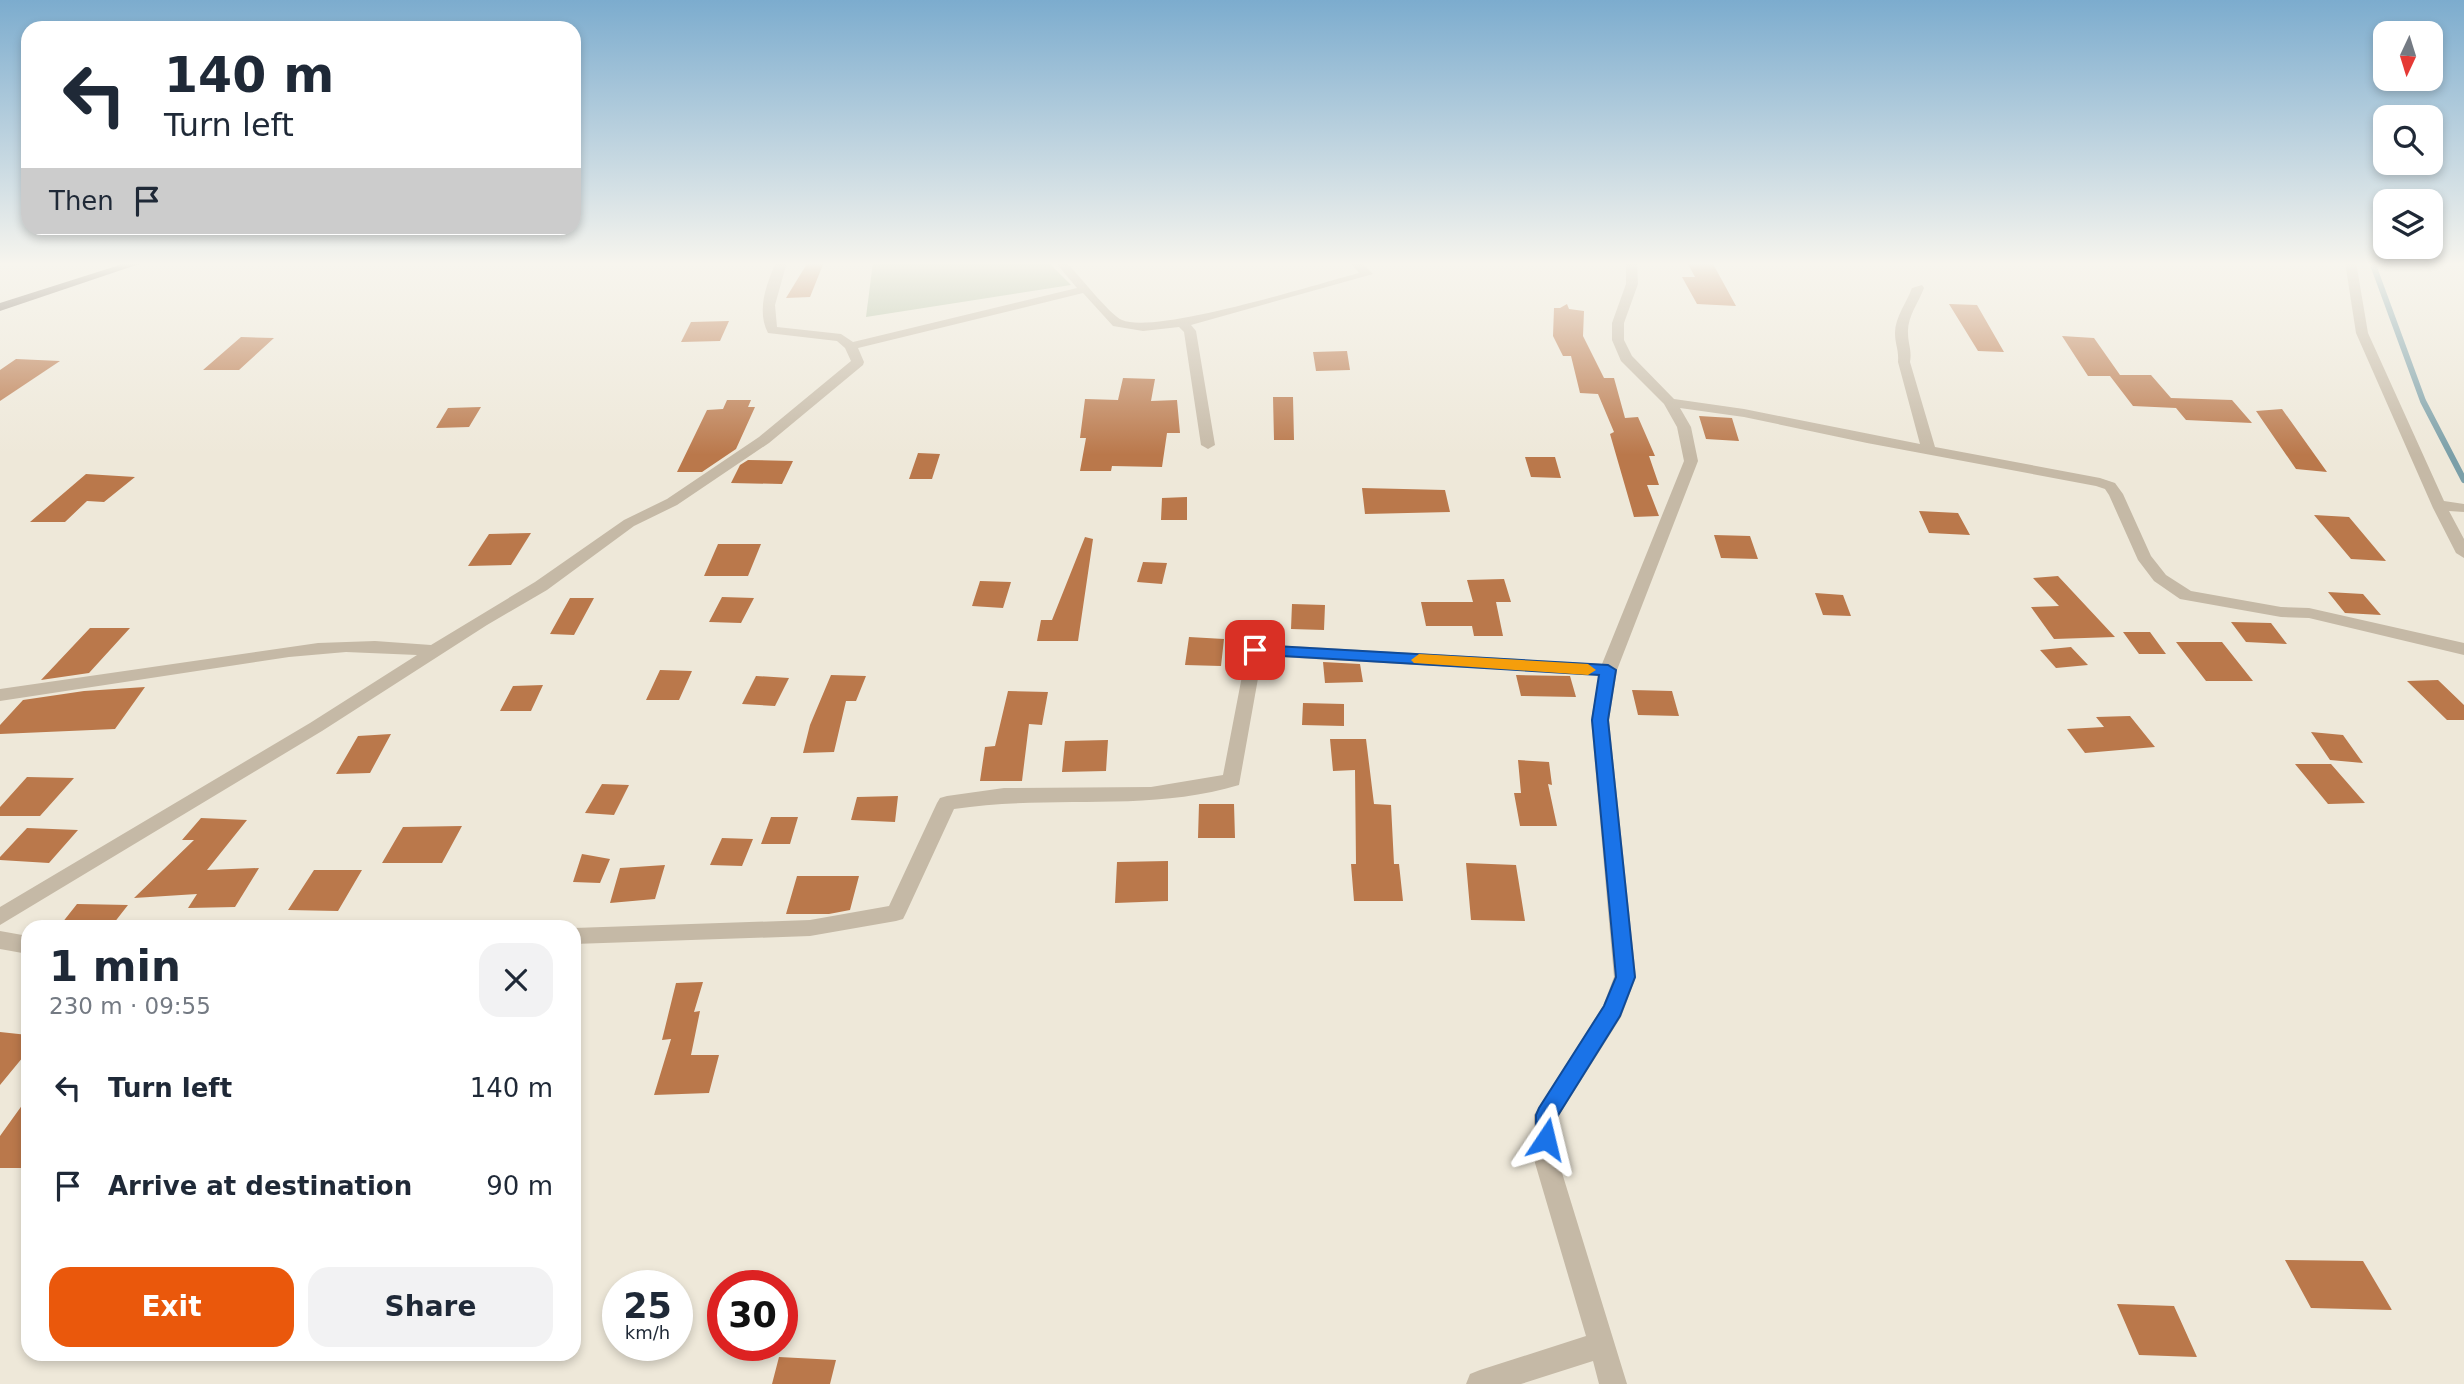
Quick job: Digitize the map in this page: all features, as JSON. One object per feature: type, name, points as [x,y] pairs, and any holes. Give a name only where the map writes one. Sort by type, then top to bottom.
[{"type":"street","points":[[0,917],[316,727],[541,586],[629,523],[672,502],[764,440],[858,362],[851,346],[841,338],[772,330],[770,327]]},
{"type":"street","points":[[851,346],[931,327]]},
{"type":"street","points":[[1186,327],[1190,331],[1208,445]]},
{"type":"street","points":[[1614,1384],[1547,1163],[1546,1115],[1613,1010],[1626,977],[1600,720],[1608,670],[1691,461],[1684,427],[1670,402],[1626,358],[1618,340],[1618,327]]},
{"type":"street","points":[[1902,327],[1901,339],[1906,349],[1904,362],[1928,449]]},
{"type":"street","points":[[2361,327],[2439,505],[2464,553]]},
{"type":"street","points":[[1670,402],[1744,413],[2110,486],[2123,505],[2126,520],[2144,558],[2160,578],[2186,595],[2281,612],[2309,612],[2464,649]]},
{"type":"street","points":[[2439,505],[2460,508]]},
{"type":"street","points":[[0,695],[341,645],[392,645],[435,651]]},
{"type":"street","points":[[581,936],[810,928],[896,913],[947,803],[1008,795],[1134,794],[1207,788],[1232,780],[1255,650],[1608,670]]},
{"type":"street","points":[[0,940],[21,944]]},
{"type":"street","points":[[1480,1384],[1603,1344]]},
{"type":"building","points":[[689,327],[726,327],[720,341],[681,342]]},
{"type":"building","points":[[1553,327],[1583,327],[1583,336],[1604,378],[1614,378],[1625,418],[1638,417],[1655,456],[1649,456],[1659,485],[1647,485],[1659,516],[1634,517],[1610,434],[1614,432],[1598,394],[1580,393],[1571,356],[1563,356],[1553,336]]},
{"type":"building","points":[[1963,327],[1989,327],[2004,352],[1978,351]]},
{"type":"building","points":[[2062,336],[2094,338],[2120,375],[2151,375],[2171,398],[2232,400],[2252,423],[2186,420],[2176,408],[2133,406],[2110,376],[2088,376]]},
{"type":"building","points":[[241,337],[274,338],[239,370],[203,370]]},
{"type":"building","points":[[1347,351],[1350,370],[1316,371],[1313,352]]},
{"type":"building","points":[[16,359],[60,361],[0,401],[0,370]]},
{"type":"building","points":[[1123,378],[1155,379],[1151,401],[1177,400],[1180,433],[1167,433],[1162,467],[1112,466],[1111,471],[1080,471],[1086,438],[1080,438],[1085,399],[1118,400]]},
{"type":"building","points":[[1273,397],[1293,397],[1294,440],[1274,440]]},
{"type":"building","points":[[727,400],[751,400],[748,407],[755,407],[736,449],[702,472],[677,472],[707,410],[723,409]]},
{"type":"building","points":[[481,407],[469,427],[436,428],[448,408]]},
{"type":"building","points":[[2282,409],[2327,472],[2296,469],[2256,411]]},
{"type":"building","points":[[1699,416],[1732,418],[1739,441],[1706,439]]},
{"type":"building","points":[[918,453],[940,454],[932,479],[909,479]]},
{"type":"building","points":[[1525,457],[1555,457],[1561,478],[1531,477]]},
{"type":"building","points":[[748,460],[793,461],[782,484],[731,483],[740,465]]},
{"type":"building","points":[[86,474],[135,477],[104,502],[87,501],[65,522],[30,522]]},
{"type":"building","points":[[1362,488],[1445,490],[1450,512],[1365,514]]},
{"type":"building","points":[[1187,497],[1187,520],[1161,520],[1162,498]]},
{"type":"building","points":[[1919,511],[1958,513],[1970,535],[1929,533]]},
{"type":"building","points":[[2314,515],[2349,517],[2386,561],[2351,559]]},
{"type":"building","points":[[531,533],[511,565],[468,566],[489,534]]},
{"type":"building","points":[[1714,535],[1750,536],[1758,559],[1721,558]]},
{"type":"building","points":[[1085,537],[1093,539],[1078,641],[1037,641],[1041,620],[1052,620]]},
{"type":"building","points":[[718,544],[761,544],[748,576],[704,576]]},
{"type":"building","points":[[1143,562],[1167,563],[1162,584],[1137,582]]},
{"type":"building","points":[[2058,576],[2115,637],[2054,639],[2031,607],[2059,606],[2033,578]]},
{"type":"building","points":[[1504,579],[1511,602],[1496,602],[1503,636],[1474,636],[1472,626],[1426,626],[1421,602],[1473,602],[1467,580]]},
{"type":"building","points":[[980,581],[1011,582],[1003,608],[972,606]]},
{"type":"building","points":[[2328,592],[2363,594],[2381,615],[2345,613]]},
{"type":"building","points":[[1815,593],[1843,595],[1851,616],[1823,615]]},
{"type":"building","points":[[722,597],[754,598],[741,623],[709,622]]},
{"type":"building","points":[[570,598],[594,598],[574,635],[550,634]]},
{"type":"building","points":[[1292,604],[1325,605],[1324,630],[1291,629]]},
{"type":"building","points":[[2231,622],[2271,623],[2287,644],[2246,642]]},
{"type":"building","points":[[90,628],[130,628],[89,673],[41,680]]},
{"type":"building","points":[[2123,632],[2150,632],[2166,654],[2139,654]]},
{"type":"building","points":[[1189,637],[1224,639],[1221,666],[1185,665]]},
{"type":"building","points":[[2176,642],[2222,642],[2253,681],[2206,681]]},
{"type":"building","points":[[2071,647],[2088,665],[2056,668],[2040,650]]},
{"type":"building","points":[[1323,662],[1360,664],[1363,682],[1325,683]]},
{"type":"building","points":[[660,670],[692,671],[679,700],[646,700]]},
{"type":"building","points":[[831,675],[866,676],[856,701],[846,701],[834,752],[803,753],[810,725]]},
{"type":"building","points":[[1516,675],[1570,676],[1576,697],[1521,696]]},
{"type":"building","points":[[756,676],[789,678],[775,706],[742,704]]},
{"type":"building","points":[[2438,680],[2464,705],[2464,720],[2447,720],[2407,681]]},
{"type":"building","points":[[543,685],[531,711],[500,711],[513,686]]},
{"type":"building","points":[[145,687],[115,729],[0,734],[0,725],[23,700],[84,691]]},
{"type":"building","points":[[1632,690],[1672,691],[1679,716],[1638,715]]},
{"type":"building","points":[[1008,691],[1048,692],[1042,725],[1029,724],[1022,781],[980,781],[985,747],[995,746]]},
{"type":"building","points":[[1303,703],[1344,704],[1344,726],[1302,725]]},
{"type":"building","points":[[2130,716],[2155,747],[2085,753],[2067,729],[2104,727],[2096,717]]},
{"type":"building","points":[[2311,732],[2343,735],[2363,763],[2330,760]]},
{"type":"building","points":[[391,734],[370,773],[336,774],[358,736]]},
{"type":"building","points":[[1330,739],[1366,739],[1374,804],[1391,805],[1394,864],[1399,864],[1403,901],[1354,901],[1351,864],[1356,864],[1355,770],[1333,771]]},
{"type":"building","points":[[1108,740],[1106,771],[1062,772],[1065,741]]},
{"type":"building","points":[[1518,760],[1549,762],[1552,785],[1548,784],[1557,826],[1520,826],[1514,793],[1521,793]]},
{"type":"building","points":[[2295,764],[2331,764],[2365,803],[2328,804]]},
{"type":"building","points":[[27,777],[74,778],[40,816],[0,816],[0,807]]},
{"type":"building","points":[[602,784],[629,785],[614,815],[585,813]]},
{"type":"building","points":[[898,796],[895,822],[851,820],[857,797]]},
{"type":"building","points":[[1199,804],[1234,804],[1235,838],[1198,838]]},
{"type":"building","points":[[771,817],[798,817],[790,844],[761,844]]},
{"type":"building","points":[[201,818],[247,820],[207,870],[259,868],[235,907],[188,908],[197,894],[134,898],[194,840],[182,840]]},
{"type":"building","points":[[462,826],[442,863],[382,863],[403,827]]},
{"type":"building","points":[[27,828],[78,830],[49,863],[0,860]]},
{"type":"building","points":[[722,838],[753,839],[742,866],[710,865]]},
{"type":"building","points":[[582,854],[610,859],[600,883],[573,882]]},
{"type":"building","points":[[1168,861],[1168,901],[1115,903],[1117,862]]},
{"type":"building","points":[[1466,863],[1516,865],[1525,921],[1471,920]]},
{"type":"building","points":[[665,865],[655,899],[610,903],[620,868]]},
{"type":"building","points":[[314,870],[362,870],[338,911],[288,910]]},
{"type":"building","points":[[797,876],[859,876],[850,910],[829,914],[786,914]]},
{"type":"building","points":[[77,904],[128,905],[116,920],[64,920]]},
{"type":"building","points":[[703,982],[694,1012],[700,1011],[691,1055],[719,1055],[709,1093],[654,1095],[671,1039],[662,1040],[676,983]]},
{"type":"building","points":[[0,1032],[21,1034],[21,1060],[0,1085]]},
{"type":"building","points":[[21,1107],[21,1168],[0,1168],[0,1136]]},
{"type":"building","points":[[2285,1260],[2363,1261],[2392,1310],[2311,1308]]},
{"type":"building","points":[[2117,1304],[2174,1306],[2197,1357],[2139,1355]]},
{"type":"building","points":[[798,1358],[836,1360],[830,1384],[772,1384],[778,1361],[798,1361]]},
{"type":"waterway","points":[[2396,327],[2423,401],[2464,480]]},
{"type":"slow traffic","points":[[1419,660],[1588,670]]},
{"type":"route","points":[[1255,650],[1608,670],[1600,720],[1626,977],[1613,1010],[1546,1115],[1546,1139]]}]
